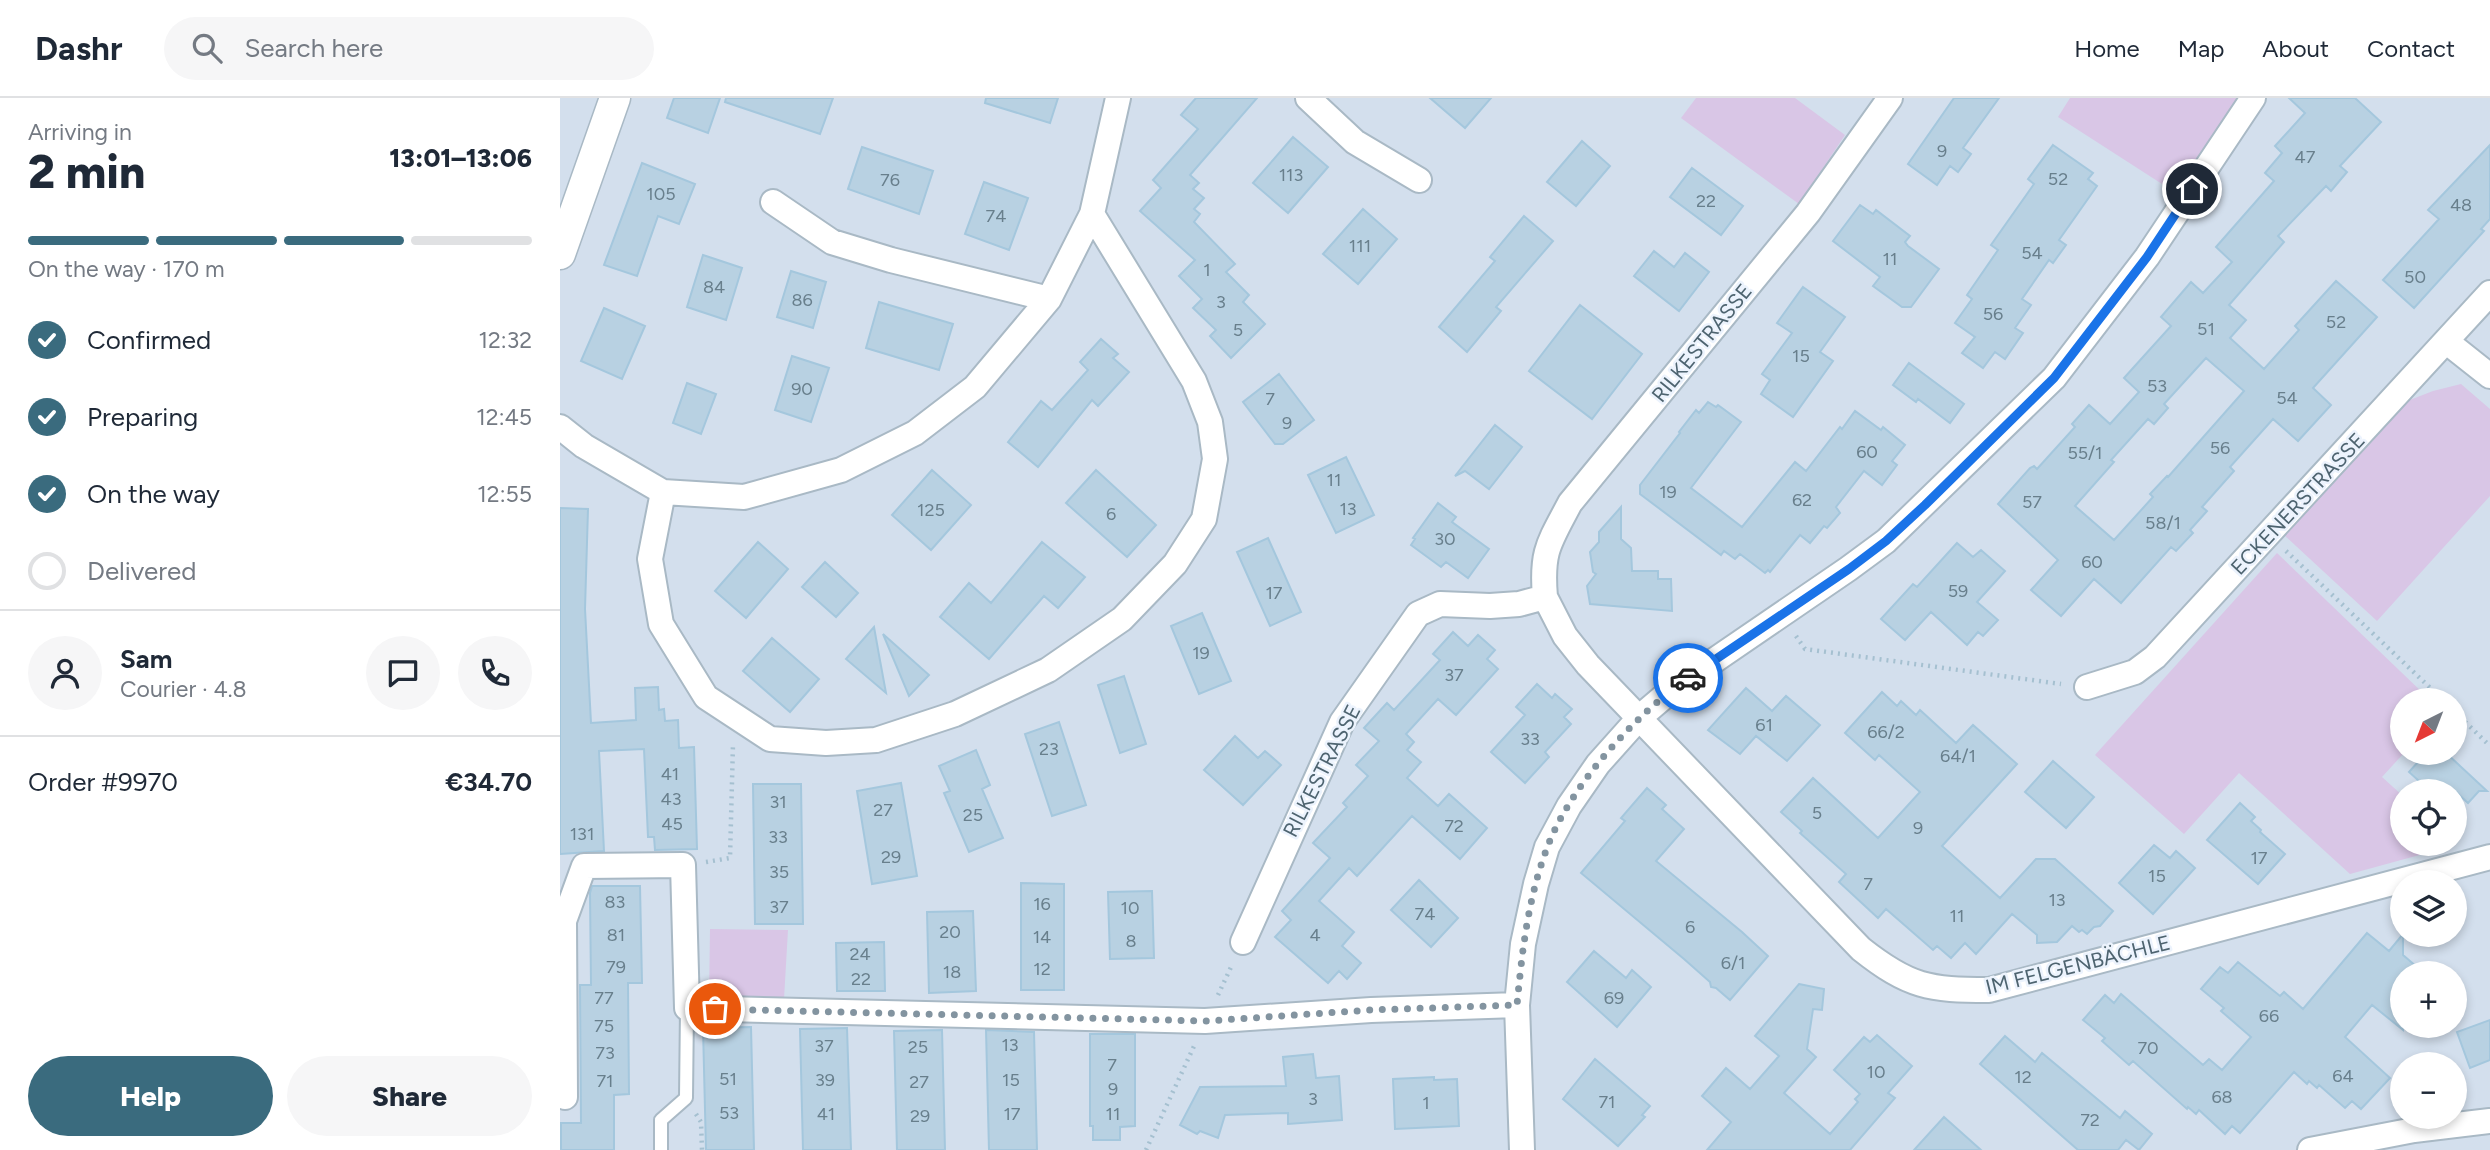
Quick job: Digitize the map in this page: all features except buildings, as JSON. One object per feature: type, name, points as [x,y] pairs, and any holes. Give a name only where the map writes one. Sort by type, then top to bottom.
[{"type":"street","points":[[560,254],[615,98]]},
{"type":"street","points":[[560,426],[584,446],[663,492],[744,497],[841,470],[915,433],[975,387],[1049,299],[1092,214],[1118,98]]},
{"type":"street","points":[[1308,98],[1355,142],[1419,180]]},
{"type":"street","name":"RILKESTRASSE","points":[[1640,717],[1588,665],[1553,617],[1545,597],[1542,570],[1546,547],[1570,503],[1808,213],[1890,98]]},
{"type":"street","points":[[1522,1150],[1517,1005],[1523,944],[1547,847],[1569,806],[1598,764],[1640,717],[1674,688],[1886,541],[2054,378],[2147,257],[2253,98]]},
{"type":"street","points":[[773,202],[832,242],[891,260],[1049,299]]},
{"type":"street","points":[[663,492],[650,559],[661,624],[706,697],[770,739],[826,743],[876,740],[955,714],[1048,670],[1122,619],[1175,565],[1204,519],[1214,459],[1210,422],[1194,381],[1092,214]]},
{"type":"street","name":"ECKENERSTRASSE","points":[[2087,687],[2135,672],[2155,657],[2490,293]]},
{"type":"street","points":[[2446,342],[2490,376]]},
{"type":"street","name":"RILKESTRASSE","points":[[1243,942],[1342,722],[1418,614],[1440,604],[1520,604],[1545,597]]},
{"type":"street","name":"IM FELGENBÄCHLE","points":[[1640,717],[1861,949],[1882,966],[1909,981],[1943,990],[1989,990],[2490,857]]},
{"type":"street","points":[[565,1097],[564,921],[584,866],[682,865],[687,1008],[1206,1021],[1371,1010],[1517,1005]]},
{"type":"street","points":[[2310,1150],[2414,1130],[2490,1121]]},
{"type":"lane","points":[[661,1150],[661,1120],[686,1098],[687,1008]]},
{"type":"path","points":[[2269,535],[2431,688]]},
{"type":"path","points":[[1781,615],[1805,649],[2087,687]]},
{"type":"path","points":[[700,863],[730,858],[734,715]]},
{"type":"path","points":[[2468,725],[2490,746]]},
{"type":"path","points":[[1146,1150],[1243,942]]},
{"type":"path","points":[[686,1098],[701,1122],[702,1150]]},
{"type":"shaded area","points":[[560,98],[2490,98],[2490,1150],[560,1150]]},
{"type":"shaded area","points":[[1696,98],[1795,98],[1845,135],[1799,204],[1681,118]]},
{"type":"shaded area","points":[[2070,98],[2238,98],[2176,193],[2058,117]]},
{"type":"shaded area","points":[[2461,384],[2490,409],[2490,496],[2377,621],[2284,535],[2402,403]]},
{"type":"shaded area","points":[[2277,553],[2418,688],[2390,688],[2390,765],[2393,765],[2382,777],[2390,784],[2390,856],[2416,856],[2350,874],[2239,773],[2184,834],[2095,755]]},
{"type":"shaded area","points":[[710,929],[788,930],[784,999],[709,999]]},
{"type":"way so far","points":[[715,1009],[1206,1021],[1371,1010],[1517,1005],[1523,944],[1547,847],[1569,806],[1619,738],[1688,678]]},
{"type":"route","points":[[1688,678],[1849,569],[1886,541],[1925,505],[2054,378],[2147,257],[2192,189]]}]
